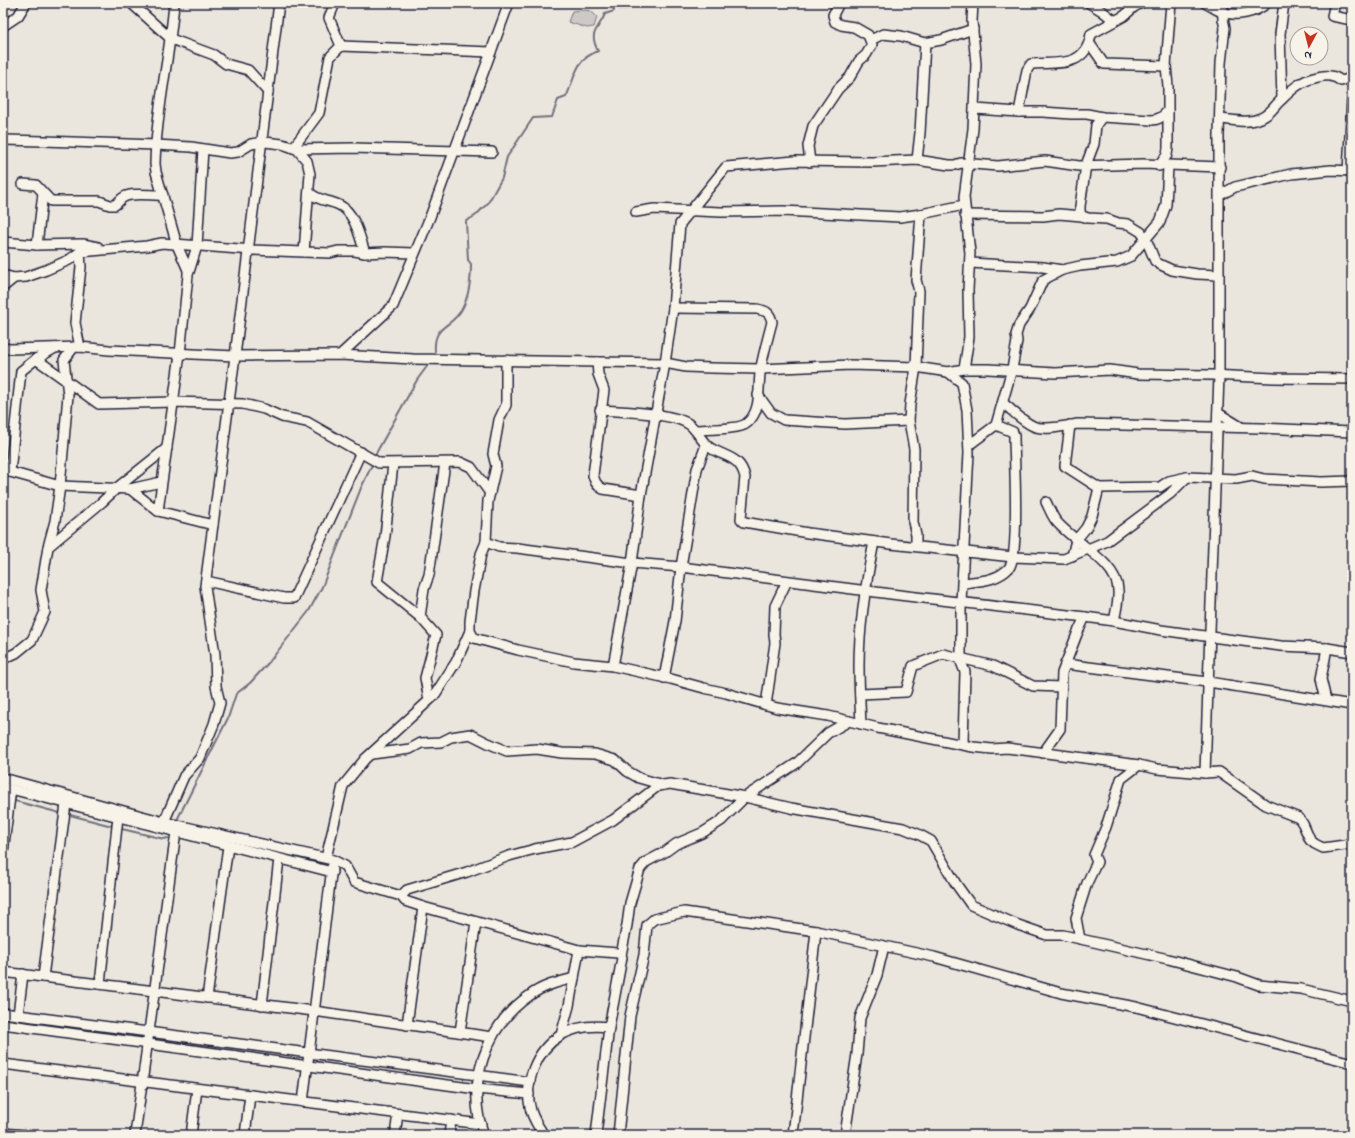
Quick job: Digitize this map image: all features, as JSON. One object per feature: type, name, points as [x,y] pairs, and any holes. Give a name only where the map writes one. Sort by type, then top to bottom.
[{"type":"street","points":[[3,26],[18,16],[26,3]]},
{"type":"street","points":[[131,3],[171,39],[214,55],[226,64],[248,70],[268,92]]},
{"type":"street","points":[[174,3],[171,39],[156,145],[156,172],[177,245],[186,263],[188,275]]},
{"type":"street","points":[[164,822],[184,776],[200,758],[214,724],[220,703],[216,686],[215,655],[205,586],[279,3]]},
{"type":"street","points":[[335,3],[329,18],[341,46]]},
{"type":"street","points":[[340,355],[393,306],[454,151],[509,3]]},
{"type":"street","points":[[810,162],[808,146],[813,126],[838,89],[850,76],[859,61],[871,50],[872,46],[868,35],[854,27],[840,25],[835,22],[833,15],[839,3]]},
{"type":"street","points":[[964,369],[969,337],[968,290],[970,253],[964,205],[975,108],[976,64],[973,29],[973,3]]},
{"type":"street","points":[[1089,3],[1115,21]]},
{"type":"street","points":[[1018,112],[1027,70],[1030,64],[1064,63],[1081,56],[1090,44],[1092,34],[1124,16],[1141,3]]},
{"type":"street","points":[[969,445],[996,424],[1012,369],[1017,341],[1016,335],[1020,324],[1030,309],[1043,280],[1062,270],[1125,260],[1131,256],[1160,222],[1166,205],[1163,166],[1168,148],[1168,78],[1166,66],[1171,3]]},
{"type":"street","points":[[1205,3],[1236,14],[1254,11],[1262,8],[1267,3]]},
{"type":"street","points":[[1282,99],[1280,34],[1284,3]]},
{"type":"street","points":[[1335,3],[1332,16],[1352,20]]},
{"type":"street","points":[[1205,773],[1218,427],[1220,195],[1219,135],[1221,63],[1225,28],[1222,8]]},
{"type":"street","points":[[871,40],[883,34],[901,36],[925,43],[942,40],[973,29]]},
{"type":"street","points":[[917,160],[925,43]]},
{"type":"street","points":[[1090,44],[1104,64],[1166,66]]},
{"type":"street","points":[[295,149],[320,113],[330,58],[341,46],[491,52]]},
{"type":"street","points":[[1220,119],[1252,121],[1268,114],[1290,91],[1304,81],[1312,78],[1335,76],[1341,81],[1352,78]]},
{"type":"street","points":[[1220,195],[1235,187],[1291,174],[1330,170],[1350,171],[1352,99]]},
{"type":"street","points":[[975,108],[1018,112],[1087,114],[1102,117],[1156,120],[1168,111]]},
{"type":"street","points":[[1082,216],[1080,206],[1086,165],[1094,144],[1096,125],[1102,117]]},
{"type":"street","points":[[3,140],[156,145],[230,153],[238,152],[251,144],[261,142],[282,144],[295,149],[353,148],[492,152]]},
{"type":"street","points":[[158,511],[180,354],[188,275],[197,246],[203,149]]},
{"type":"street","points":[[295,149],[307,161],[310,174],[310,193],[304,252]]},
{"type":"street","points":[[613,666],[632,563],[641,495],[665,363],[680,224],[726,167],[764,165],[781,162],[917,160],[949,165],[961,163],[998,166],[1045,161],[1079,166],[1143,164],[1163,166],[1220,167]]},
{"type":"street","points":[[23,184],[36,185],[51,201],[99,201],[115,206],[125,197],[132,194],[162,195]]},
{"type":"street","points":[[37,245],[43,193]]},
{"type":"street","points":[[310,193],[318,198],[339,205],[348,212],[357,229],[365,253]]},
{"type":"street","points":[[636,212],[654,209],[721,212],[783,211],[900,217],[964,205]]},
{"type":"street","points":[[916,546],[916,535],[913,522],[914,449],[909,421],[916,367],[919,291],[916,280],[921,214]]},
{"type":"street","points":[[965,215],[1043,216],[1059,214],[1107,219],[1118,223],[1128,224],[1141,232],[1146,239],[1155,260],[1159,264],[1172,270],[1197,274],[1219,275]]},
{"type":"street","points":[[3,242],[37,245],[83,244],[107,249]]},
{"type":"street","points":[[3,276],[14,278],[26,277],[69,260],[80,252],[147,246],[162,243],[304,252],[330,253],[338,251],[355,251],[365,253],[414,253]]},
{"type":"street","points":[[3,660],[16,653],[32,640],[45,612],[40,590],[55,521],[60,486],[68,395],[64,360],[77,347],[75,323],[81,267],[80,252]]},
{"type":"street","points":[[970,263],[1043,267],[1062,270]]},
{"type":"street","points":[[3,287],[14,278]]},
{"type":"street","points":[[672,308],[757,309],[766,311],[771,316],[772,322],[760,369],[758,404],[753,416],[747,424],[740,427],[695,430]]},
{"type":"street","points":[[3,348],[77,347],[108,350],[235,356],[340,355],[413,359],[665,363],[686,367],[760,369],[851,365],[916,367],[948,372],[964,369],[1012,369],[1029,372],[1055,373],[1110,370],[1138,374],[1352,379]]},
{"type":"street","points":[[56,348],[36,359],[21,371],[6,472],[60,486],[130,489],[161,482]]},
{"type":"street","points":[[36,359],[99,404],[173,402],[243,404],[264,409],[282,417],[308,422],[379,463],[460,462],[471,467],[490,493]]},
{"type":"street","points":[[303,1102],[332,872],[329,859],[343,786],[365,760],[434,696],[456,662],[470,631],[474,591],[481,554],[486,542],[488,500],[496,466],[493,454],[499,420],[506,405],[506,360]]},
{"type":"street","points":[[597,362],[598,374],[604,390],[600,410],[593,475],[595,482],[604,489],[641,495]]},
{"type":"street","points":[[948,372],[962,383],[967,410],[969,445],[961,602],[961,662],[965,672],[963,744]]},
{"type":"street","points":[[758,396],[772,413],[784,420],[845,424],[909,421]]},
{"type":"street","points":[[1003,403],[1021,419],[1035,427],[1052,428],[1078,424],[1241,427],[1352,432]]},
{"type":"street","points":[[600,410],[655,414],[680,419],[690,424],[706,445],[732,458],[740,464],[744,471],[745,477],[741,519],[744,522],[874,542],[1013,557],[1064,559],[1108,542],[1170,494],[1187,477]]},
{"type":"street","points":[[1218,413],[1241,427]]},
{"type":"street","points":[[963,583],[991,579],[1000,575],[1012,564],[1016,505],[1014,432],[996,424]]},
{"type":"street","points":[[1070,425],[1065,466],[1099,488],[1160,487],[1169,481],[1187,477],[1236,479],[1252,476],[1264,479],[1321,482],[1352,480]]},
{"type":"street","points":[[664,678],[675,621],[681,567],[697,469],[706,445]]},
{"type":"street","points":[[48,548],[116,489],[167,448]]},
{"type":"street","points":[[206,581],[284,598],[294,598],[361,452]]},
{"type":"street","points":[[420,616],[424,589],[429,575],[445,463]]},
{"type":"street","points":[[393,464],[385,536],[377,582],[420,616],[436,636],[425,678],[429,700]]},
{"type":"street","points":[[1072,556],[1076,540],[1086,528],[1092,516],[1099,488]]},
{"type":"street","points":[[130,489],[158,511],[213,525]]},
{"type":"street","points":[[1046,502],[1056,520],[1076,540],[1106,564],[1116,579],[1118,591],[1114,621]]},
{"type":"street","points":[[486,542],[499,547],[632,563],[681,567],[1085,617],[1161,630],[1281,646],[1327,648],[1352,652]]},
{"type":"street","points":[[861,724],[859,665],[865,590],[874,542]]},
{"type":"street","points":[[766,705],[775,643],[775,606],[787,581]]},
{"type":"street","points":[[1043,753],[1060,730],[1062,673],[1085,617]]},
{"type":"street","points":[[470,631],[474,638],[518,650],[574,662],[613,666],[726,693],[776,708],[992,750],[1007,748],[1139,765],[1157,769],[1205,773],[1219,772],[1266,805],[1299,818],[1310,840],[1323,848],[1346,845],[1352,842]]},
{"type":"street","points":[[1326,700],[1322,679],[1327,648]]},
{"type":"street","points":[[860,694],[906,692],[913,666],[943,654],[993,666],[1033,686],[1062,687]]},
{"type":"street","points":[[1065,664],[1209,683],[1352,705]]},
{"type":"street","points":[[596,1135],[609,1026],[622,958],[621,955],[630,904],[640,869],[646,862],[665,852],[676,844],[702,833],[721,821],[745,797],[797,763],[828,733],[849,721]]},
{"type":"street","points":[[372,754],[410,749],[420,743],[441,742],[451,737],[470,734],[507,751],[537,749],[562,753],[595,754],[615,760],[627,771],[639,778],[663,785]]},
{"type":"street","points":[[1080,939],[1076,918],[1087,883],[1098,862],[1094,855],[1106,827],[1121,779],[1139,765]]},
{"type":"street","points":[[3,778],[164,822],[329,859],[345,866],[354,882],[401,896],[405,901],[423,907],[579,950],[618,953],[621,955]]},
{"type":"street","points":[[401,896],[407,890],[467,872],[509,856],[572,842],[613,820],[651,790],[658,786],[670,784],[903,828],[918,834],[931,841],[956,884],[971,905],[1046,935],[1063,935],[1168,959],[1237,977],[1260,985],[1301,989],[1352,1001]]},
{"type":"street","points":[[3,852],[7,788],[332,872]]},
{"type":"street","points":[[43,977],[66,804]]},
{"type":"street","points":[[100,984],[118,817]]},
{"type":"street","points":[[136,1135],[176,832]]},
{"type":"street","points":[[207,998],[228,846]]},
{"type":"street","points":[[262,1005],[279,859]]},
{"type":"street","points":[[407,1025],[423,907]]},
{"type":"street","points":[[618,1135],[630,1016],[644,955],[647,925],[654,919],[684,912],[816,931],[934,956],[1061,993],[1136,1007],[1352,1063]]},
{"type":"street","points":[[460,1032],[476,922]]},
{"type":"street","points":[[793,1135],[816,931]]},
{"type":"street","points":[[845,1135],[857,1054],[860,1018],[877,975],[884,946]]},
{"type":"street","points":[[561,1035],[566,1019],[579,950]]},
{"type":"street","points":[[3,972],[314,1011],[492,1037]]},
{"type":"street","points":[[18,1015],[23,974]]},
{"type":"street","points":[[484,1135],[478,1112],[477,1089],[485,1051],[496,1029],[511,1011],[529,996],[550,984],[574,978]]},
{"type":"street","points":[[3,1013],[530,1082]]},
{"type":"street","points":[[3,1024],[477,1089],[529,1094]]},
{"type":"street","points":[[544,1135],[531,1111],[529,1094],[534,1066],[541,1054],[561,1035],[594,1025],[609,1026]]},
{"type":"street","points":[[3,1064],[481,1124]]},
{"type":"street","points":[[191,1135],[197,1089]]},
{"type":"street","points":[[245,1135],[250,1095]]},
{"type":"street","points":[[395,1135],[398,1114]]},
{"type":"street","points":[[449,1135],[451,1120]]},
{"type":"street","points":[[3,1133],[25,1135]]},
{"type":"shaded area","points":[[614,3],[632,3],[629,9],[618,9]]},
{"type":"shaded area","points":[[572,11],[591,11],[597,17],[594,27],[587,28],[568,22]]},
{"type":"waterway","points":[[435,351],[437,336],[440,331],[458,315],[468,293],[471,264],[468,260],[466,221],[475,216],[488,203],[502,178],[507,157],[533,118],[552,117],[558,100],[566,97],[580,64],[584,59],[598,51],[594,39],[595,31],[605,14],[614,11],[612,3]]},
{"type":"waterway","points":[[375,455],[417,380],[428,365]]},
{"type":"waterway","points":[[177,820],[228,718],[236,694],[250,683],[270,661],[309,611],[322,587],[361,488],[372,465]]},
{"type":"waterway","points":[[15,801],[60,813]]},
{"type":"waterway","points":[[70,815],[112,826]]},
{"type":"waterway","points":[[122,829],[164,839],[168,838]]}]
